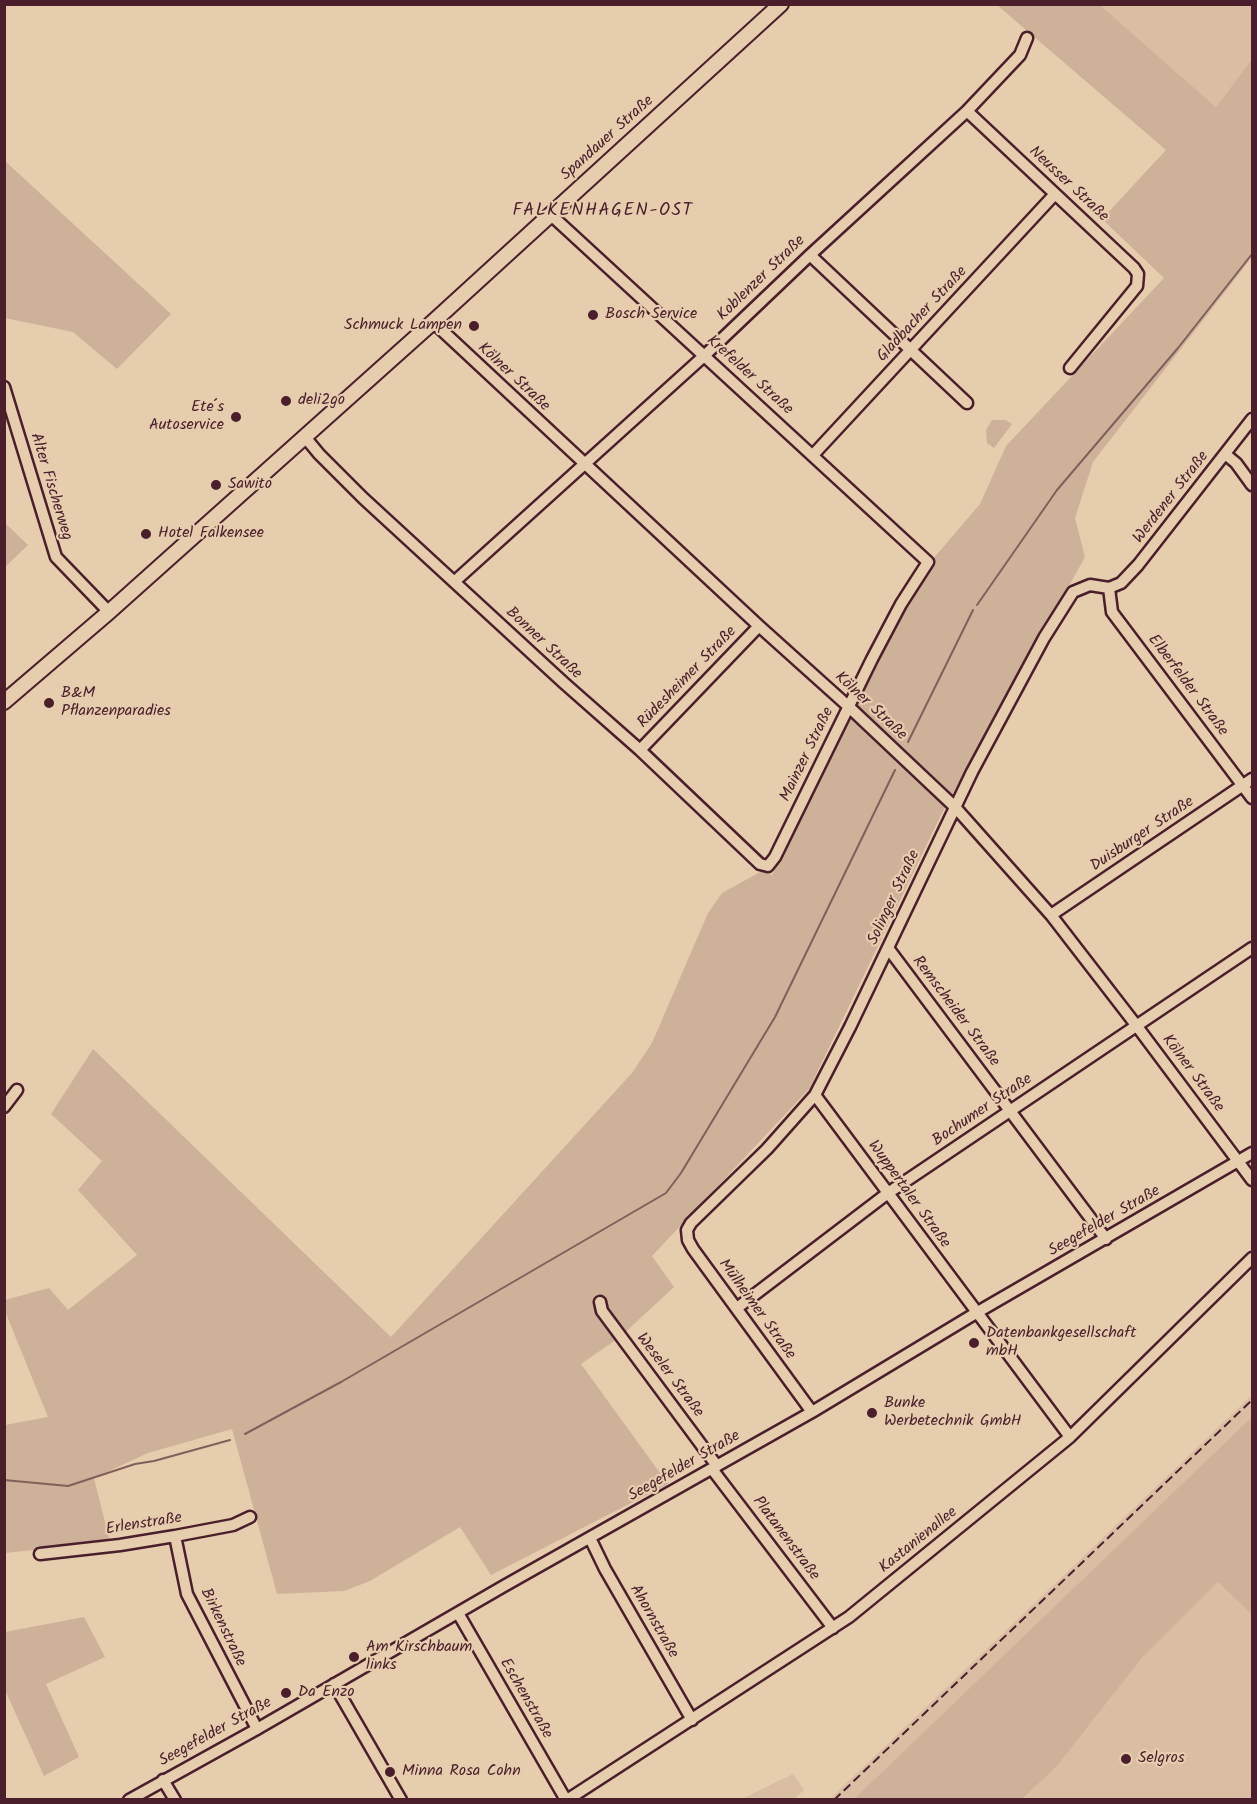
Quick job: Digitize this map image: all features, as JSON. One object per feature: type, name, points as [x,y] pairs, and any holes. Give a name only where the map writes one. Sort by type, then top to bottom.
[{"type":"main road","name":"Spandauer Straße","points":[[4,702],[109,612],[433,322],[781,4]]},
{"type":"street","name":"Koblenzer Straße","points":[[454,582],[704,356],[967,111],[1020,55],[1027,38]]},
{"type":"street","name":"Neusser Straße","points":[[967,111],[1134,268],[1139,279],[1137,286],[1070,368]]},
{"type":"street","name":"Gladbacher Straße","points":[[813,455],[1055,194]]},
{"type":"street","name":"Krefelder Straße","points":[[550,214],[927,562]]},
{"type":"street","points":[[810,255],[967,403]]},
{"type":"street","name":"Kölner Straße","points":[[433,322],[955,807],[1051,915],[1238,1161]]},
{"type":"street","name":"Alter Fischerweg","points":[[4,387],[56,557],[109,612]]},
{"type":"street","name":"Werdener Straße","points":[[1109,588],[1121,583],[1138,565],[1252,419]]},
{"type":"street","name":"Bonner Straße","points":[[304,437],[363,498],[562,682],[640,750],[760,864],[768,867]]},
{"type":"street","points":[[1225,454],[1236,463],[1252,486]]},
{"type":"street","name":"Mainzer Straße","points":[[768,867],[901,604],[927,562]]},
{"type":"street","name":"Solinger Straße","points":[[691,1223],[767,1149],[815,1095],[955,807],[1009,700],[1044,638],[1073,592],[1090,585],[1109,588]]},
{"type":"street","name":"Elberfelder Straße","points":[[1109,588],[1112,612],[1248,782],[1252,798]]},
{"type":"street","name":"Rüdesheimer Straße","points":[[640,750],[759,626]]},
{"type":"street","name":"Duisburger Straße","points":[[1051,915],[1248,782]]},
{"type":"street","name":"Remscheider Straße","points":[[888,948],[1106,1239]]},
{"type":"street","name":"Bochumer Straße","points":[[737,1308],[888,1193],[1252,948]]},
{"type":"street","points":[[4,1107],[17,1090]]},
{"type":"street","name":"Wuppertaler Straße","points":[[815,1095],[1070,1437]]},
{"type":"street","name":"Seegefelder Straße","points":[[129,1800],[812,1412],[976,1313],[1252,1153]]},
{"type":"street","points":[[1238,1161],[1252,1180]]},
{"type":"street","name":"Mülheimer Straße","points":[[691,1223],[687,1230],[688,1240],[693,1250],[812,1412]]},
{"type":"street","name":"Kastanienallee","points":[[567,1800],[833,1628],[1070,1437],[1252,1258]]},
{"type":"street","name":"Weseler Straße","points":[[600,1302],[602,1311],[714,1467]]},
{"type":"street","name":"Platanenstraße","points":[[714,1467],[833,1628]]},
{"type":"street","name":"Erlenstraße","points":[[40,1554],[175,1536],[233,1525],[250,1517]]},
{"type":"street","name":"Birkenstraße","points":[[175,1536],[187,1594],[257,1729]]},
{"type":"street","name":"Ahornstraße","points":[[590,1538],[605,1569],[692,1720]]},
{"type":"street","name":"Eschenstraße","points":[[458,1613],[567,1800]]},
{"type":"street","points":[[334,1684],[401,1800]]},
{"type":"street","points":[[163,1780],[175,1800]]},
{"type":"shaded area","points":[[997,5],[1100,5],[1216,107],[1252,59],[1252,257],[1093,462],[1075,518],[1085,557],[941,815],[809,1089],[652,1256],[674,1287],[620,1337],[581,1364],[668,1484],[491,1575],[460,1527],[370,1581],[344,1591],[277,1594],[232,1429],[148,1453],[94,1478],[110,1542],[5,1553],[5,1425],[48,1417],[5,1311],[5,1300],[49,1288],[68,1310],[137,1255],[78,1190],[102,1161],[51,1114],[93,1049],[391,1337],[632,1073],[652,1043],[708,913],[722,893],[762,871],[772,875],[927,566],[980,504],[1006,446],[1164,278],[1102,219],[1166,150]]},
{"type":"shaded area","points":[[1100,5],[1252,5],[1252,59],[1216,107]]},
{"type":"shaded area","points":[[5,161],[171,314],[117,369],[73,332],[5,318]]},
{"type":"shaded area","points":[[992,420],[1005,420],[1012,424],[994,448],[987,443],[986,430]]},
{"type":"shaded area","points":[[5,523],[28,545],[5,567]]},
{"type":"shaded area","points":[[1252,1395],[1252,1418],[854,1799],[829,1800]]},
{"type":"shaded area","points":[[1252,1417],[1252,1615],[1218,1582],[1142,1658],[1057,1766],[1023,1799],[854,1799]]},
{"type":"shaded area","points":[[1218,1582],[1252,1615],[1252,1799],[1023,1800],[1057,1766],[1142,1658]]},
{"type":"shaded area","points":[[84,1617],[105,1657],[46,1684],[79,1757],[44,1776],[5,1690],[5,1632]]},
{"type":"shaded area","points":[[793,1774],[804,1790],[794,1799],[742,1799]]},
{"type":"waterway","points":[[977,605],[1057,490],[1178,348],[1252,254]]},
{"type":"waterway","points":[[908,742],[973,610]]},
{"type":"waterway","points":[[245,1434],[341,1382],[666,1193],[681,1173],[775,1017],[895,770]]},
{"type":"waterway","points":[[4,1480],[68,1486],[135,1464],[230,1440]]},
{"type":"railway","points":[[834,1800],[1252,1400]]},
{"type":"place","name":"Bosch Service","points":[[593,315]]},
{"type":"place","name":"Schmuck Lampen","points":[[474,326]]},
{"type":"place","name":"deli2go","points":[[286,401]]},
{"type":"place","name":"Ete´s Autoservice","points":[[236,417]]},
{"type":"place","name":"Sawito","points":[[216,485]]},
{"type":"place","name":"Hotel Falkensee","points":[[146,534]]},
{"type":"place","name":"B&M Pflanzenparadies","points":[[49,703]]},
{"type":"place","name":"Datenbankgesellschaft mbH","points":[[974,1343]]},
{"type":"place","name":"Bunke Werbetechnik GmbH","points":[[872,1413]]},
{"type":"place","name":"Am Kirschbaum links","points":[[354,1657]]},
{"type":"place","name":"Da Enzo","points":[[286,1693]]},
{"type":"place","name":"Selgros","points":[[1126,1759]]},
{"type":"place","name":"Minna Rosa Cohn","points":[[390,1772]]},
{"type":"district","name":"FALKENHAGEN-OST","points":[[603,212]]}]
